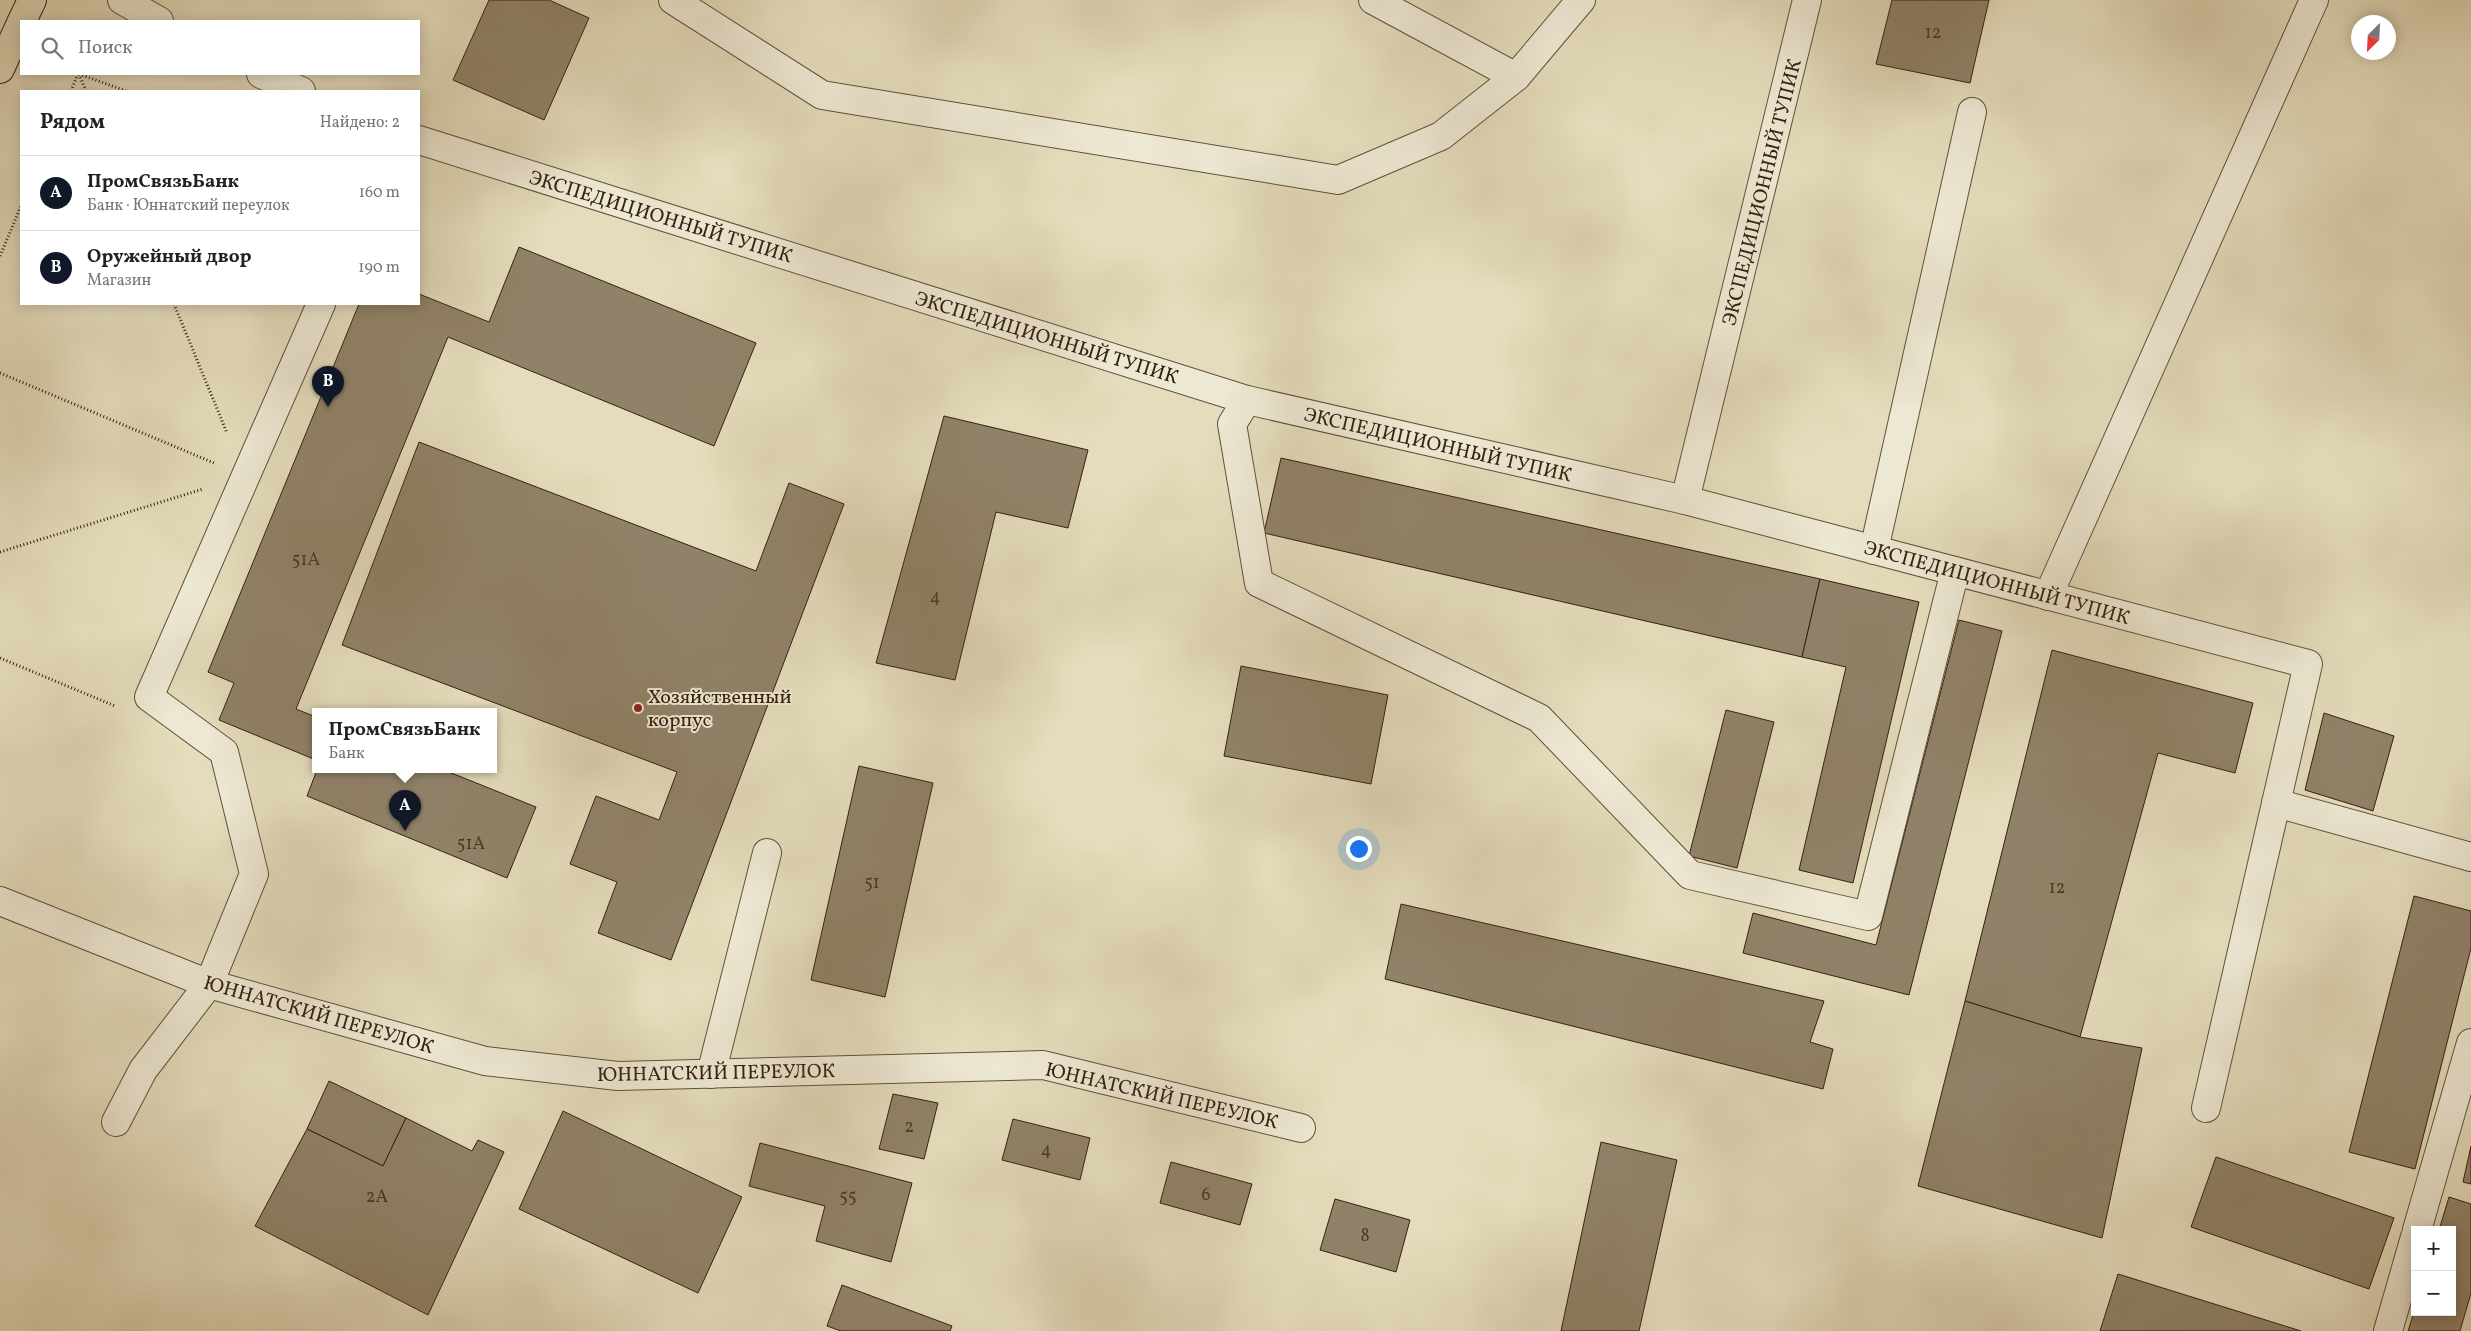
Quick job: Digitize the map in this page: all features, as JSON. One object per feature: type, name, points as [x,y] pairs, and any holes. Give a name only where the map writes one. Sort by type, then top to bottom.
[{"type":"main road","points":[[23,20],[32,0]]},
{"type":"main road","points":[[0,69],[20,26]]},
{"type":"street","points":[[122,0],[157,20]]},
{"type":"street","points":[[673,0],[822,96],[1338,180],[1441,136],[1516,77],[1582,0]]},
{"type":"street","points":[[1373,0],[1516,77]]},
{"type":"street","name":"ЭКСПЕДИЦИОННЫЙ ТУПИК","points":[[1685,500],[1807,0]]},
{"type":"street","points":[[2048,596],[2314,0]]},
{"type":"street","points":[[263,75],[299,90]]},
{"type":"street","points":[[1874,550],[1972,112]]},
{"type":"street","name":"ЭКСПЕДИЦИОННЫЙ ТУПИК","points":[[420,140],[1247,400],[1685,500],[2308,664],[2276,803]]},
{"type":"street","points":[[116,1122],[143,1070],[209,984],[254,874],[224,752],[149,697],[321,305]]},
{"type":"street","points":[[1247,400],[1232,424],[1259,583],[1539,718],[1690,875],[1868,916],[1955,571]]},
{"type":"street","points":[[2206,1108],[2276,803],[2471,857]]},
{"type":"street","points":[[711,1074],[767,853]]},
{"type":"street","name":"ЮННАТСКИЙ ПЕРЕУЛОК","points":[[0,901],[209,984],[484,1061],[618,1076],[1043,1065],[1302,1128]]},
{"type":"street","points":[[2418,1226],[2471,1042]]},
{"type":"street","points":[[2388,1331],[2411,1251]]},
{"type":"path","points":[[71,90],[79,75]]},
{"type":"path","points":[[79,75],[86,90]]},
{"type":"path","points":[[82,75],[123,90]]},
{"type":"path","points":[[0,256],[20,208]]},
{"type":"path","points":[[174,305],[245,476]]},
{"type":"path","points":[[0,373],[245,476]]},
{"type":"path","points":[[0,552],[245,476]]},
{"type":"path","points":[[0,658],[117,707]]},
{"type":"building","points":[[489,0],[549,0],[589,18],[544,120],[453,80]]},
{"type":"building","points":[[1892,0],[1989,0],[1970,83],[1876,64]]},
{"type":"building","points":[[519,247],[756,343],[714,446],[448,337],[296,709],[312,715],[312,758],[219,720],[234,683],[208,672],[359,305],[420,305],[420,294],[489,322]]},
{"type":"building","points":[[944,416],[1088,450],[1068,528],[996,512],[955,680],[876,663]]},
{"type":"building","name":"Хозяйственный корпус","points":[[419,442],[756,571],[789,483],[844,504],[671,960],[598,933],[617,882],[570,864],[596,796],[659,820],[677,772],[342,645]]},
{"type":"building","points":[[1281,458],[1820,579],[1802,657],[1264,533]]},
{"type":"building","points":[[1820,579],[1919,602],[1853,883],[1799,870],[1846,667],[1802,657]]},
{"type":"building","points":[[1959,620],[2002,631],[1909,995],[1743,953],[1753,913],[1876,945]]},
{"type":"building","points":[[2052,650],[2253,703],[2235,773],[2158,753],[2080,1037],[1965,1001]]},
{"type":"building","points":[[1241,666],[1388,695],[1371,784],[1224,756]]},
{"type":"building","points":[[1726,710],[1774,722],[1737,868],[1689,856]]},
{"type":"building","points":[[2324,713],[2394,736],[2373,811],[2305,790]]},
{"type":"building","points":[[859,766],[933,783],[885,997],[811,980]]},
{"type":"building","points":[[316,773],[451,773],[536,807],[507,878],[307,796]]},
{"type":"building","points":[[2414,896],[2471,911],[2471,948],[2415,1169],[2349,1152]]},
{"type":"building","points":[[1401,904],[1824,1001],[1810,1042],[1833,1049],[1823,1089],[1385,979]]},
{"type":"building","points":[[1965,1001],[2080,1037],[2142,1048],[2102,1238],[1918,1186]]},
{"type":"building","points":[[329,1081],[406,1118],[383,1166],[307,1129]]},
{"type":"building","points":[[893,1094],[938,1103],[924,1159],[879,1149]]},
{"type":"building","points":[[563,1111],[742,1197],[698,1293],[519,1209]]},
{"type":"building","points":[[406,1118],[472,1151],[478,1140],[504,1152],[428,1315],[255,1226],[307,1129],[383,1166]]},
{"type":"building","points":[[1013,1119],[1090,1138],[1080,1180],[1002,1160]]},
{"type":"building","points":[[1601,1142],[1677,1160],[1639,1331],[1561,1331]]},
{"type":"building","points":[[760,1143],[912,1183],[891,1262],[816,1241],[825,1206],[749,1186]]},
{"type":"building","points":[[2471,1146],[2471,1184],[2463,1182]]},
{"type":"building","points":[[2216,1157],[2394,1218],[2369,1289],[2191,1227]]},
{"type":"building","points":[[1171,1162],[1252,1184],[1240,1225],[1160,1203]]},
{"type":"building","points":[[2449,1197],[2471,1204],[2471,1293],[2460,1331],[2408,1331],[2413,1316],[2456,1316],[2456,1226],[2440,1226]]},
{"type":"building","points":[[1335,1199],[1410,1220],[1396,1272],[1320,1250]]},
{"type":"building","points":[[2118,1274],[2301,1331],[2100,1331]]},
{"type":"building","points":[[842,1285],[952,1326],[950,1331],[841,1331],[827,1326]]},
{"type":"place","name":"Оружейный двор","points":[[328,407]]},
{"type":"place","name":"Хозяйственный корпус","points":[[638,708]]},
{"type":"place","name":"ПромСвязьБанк","points":[[405,831]]}]
